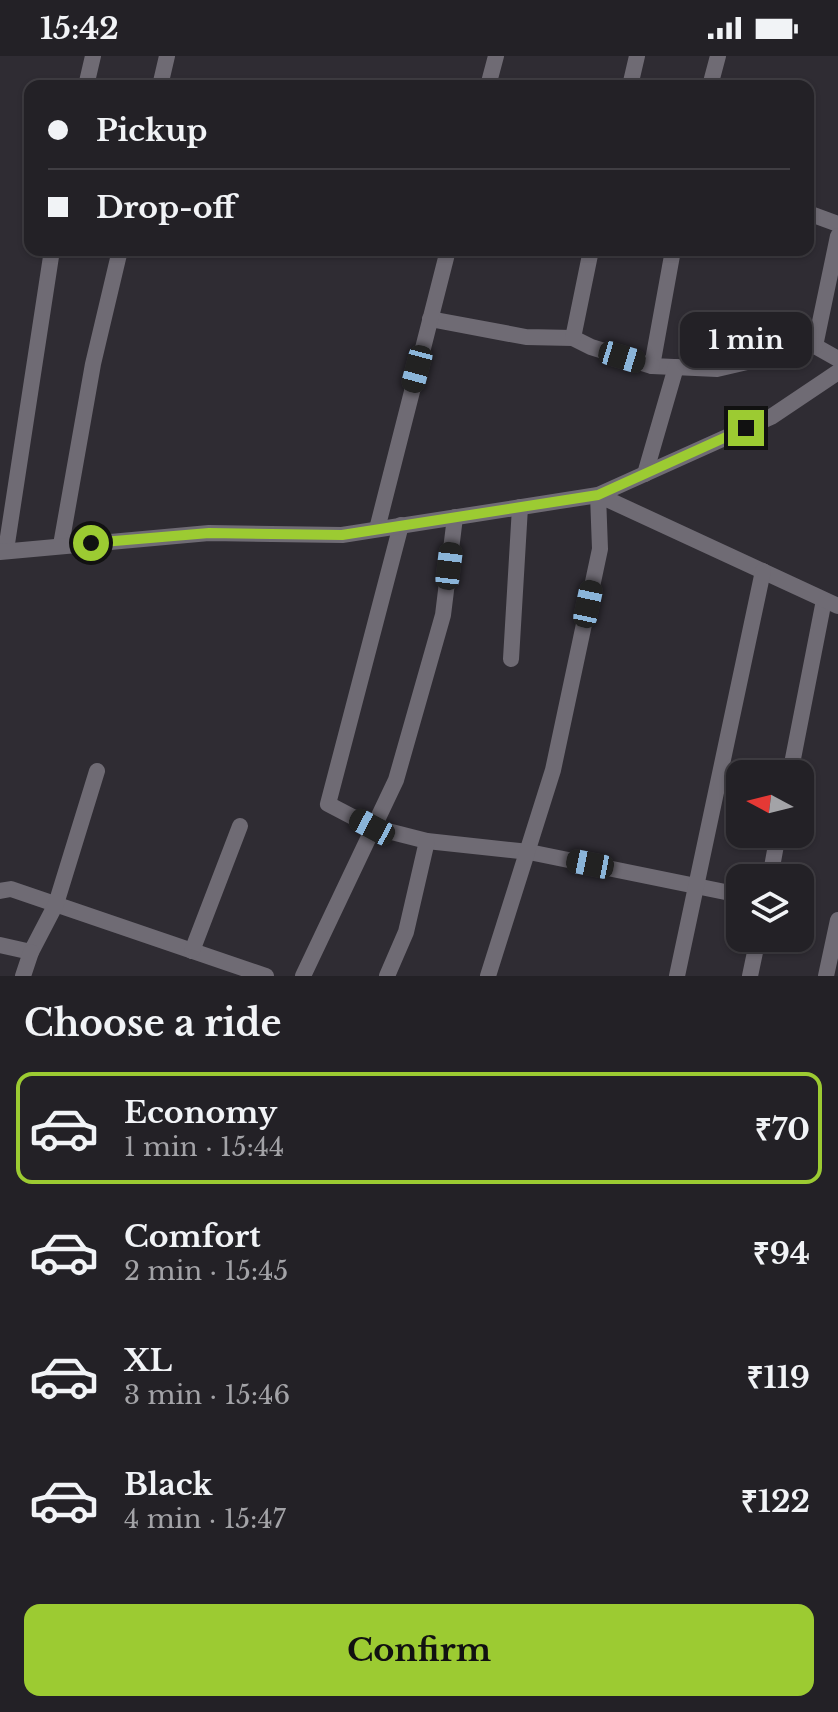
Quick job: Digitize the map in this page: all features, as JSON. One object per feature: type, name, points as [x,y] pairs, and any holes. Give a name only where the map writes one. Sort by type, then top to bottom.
[{"type":"street","points":[[87,80],[93,56]]},
{"type":"street","points":[[161,80],[167,56]]},
{"type":"street","points":[[490,80],[496,56]]},
{"type":"street","points":[[631,80],[637,56]]},
{"type":"street","points":[[712,80],[718,56]]},
{"type":"street","points":[[814,215],[838,224]]},
{"type":"street","points":[[815,346],[838,236]]},
{"type":"street","points":[[51,256],[3,551],[209,533],[342,535],[598,495],[771,417],[838,372]]},
{"type":"street","points":[[61,545],[93,364],[119,256]]},
{"type":"street","points":[[377,529],[446,256]]},
{"type":"street","points":[[573,338],[590,256]]},
{"type":"street","points":[[652,366],[672,256]]},
{"type":"street","points":[[430,319],[526,337],[573,338],[591,347],[652,366],[717,369],[815,346],[838,359]]},
{"type":"street","points":[[645,474],[676,367]]},
{"type":"street","points":[[598,495],[831,603],[793,760]]},
{"type":"street","points":[[488,976],[553,770],[600,549],[598,495]]},
{"type":"street","points":[[511,659],[520,507]]},
{"type":"street","points":[[303,976],[396,780],[443,615],[455,517]]},
{"type":"street","points":[[401,525],[328,804],[372,827],[427,841],[529,852],[726,892]]},
{"type":"street","points":[[677,976],[763,571]]},
{"type":"street","points":[[23,976],[31,952],[56,904],[97,771]]},
{"type":"street","points":[[192,951],[240,826]]},
{"type":"street","points":[[387,976],[406,932],[427,841]]},
{"type":"street","points":[[0,891],[11,889],[266,976]]},
{"type":"street","points":[[826,976],[838,920]]},
{"type":"street","points":[[0,945],[31,952]]},
{"type":"street","points":[[750,976],[755,952]]},
{"type":"route","points":[[91,543],[209,533],[342,535],[598,495],[746,428]]}]
